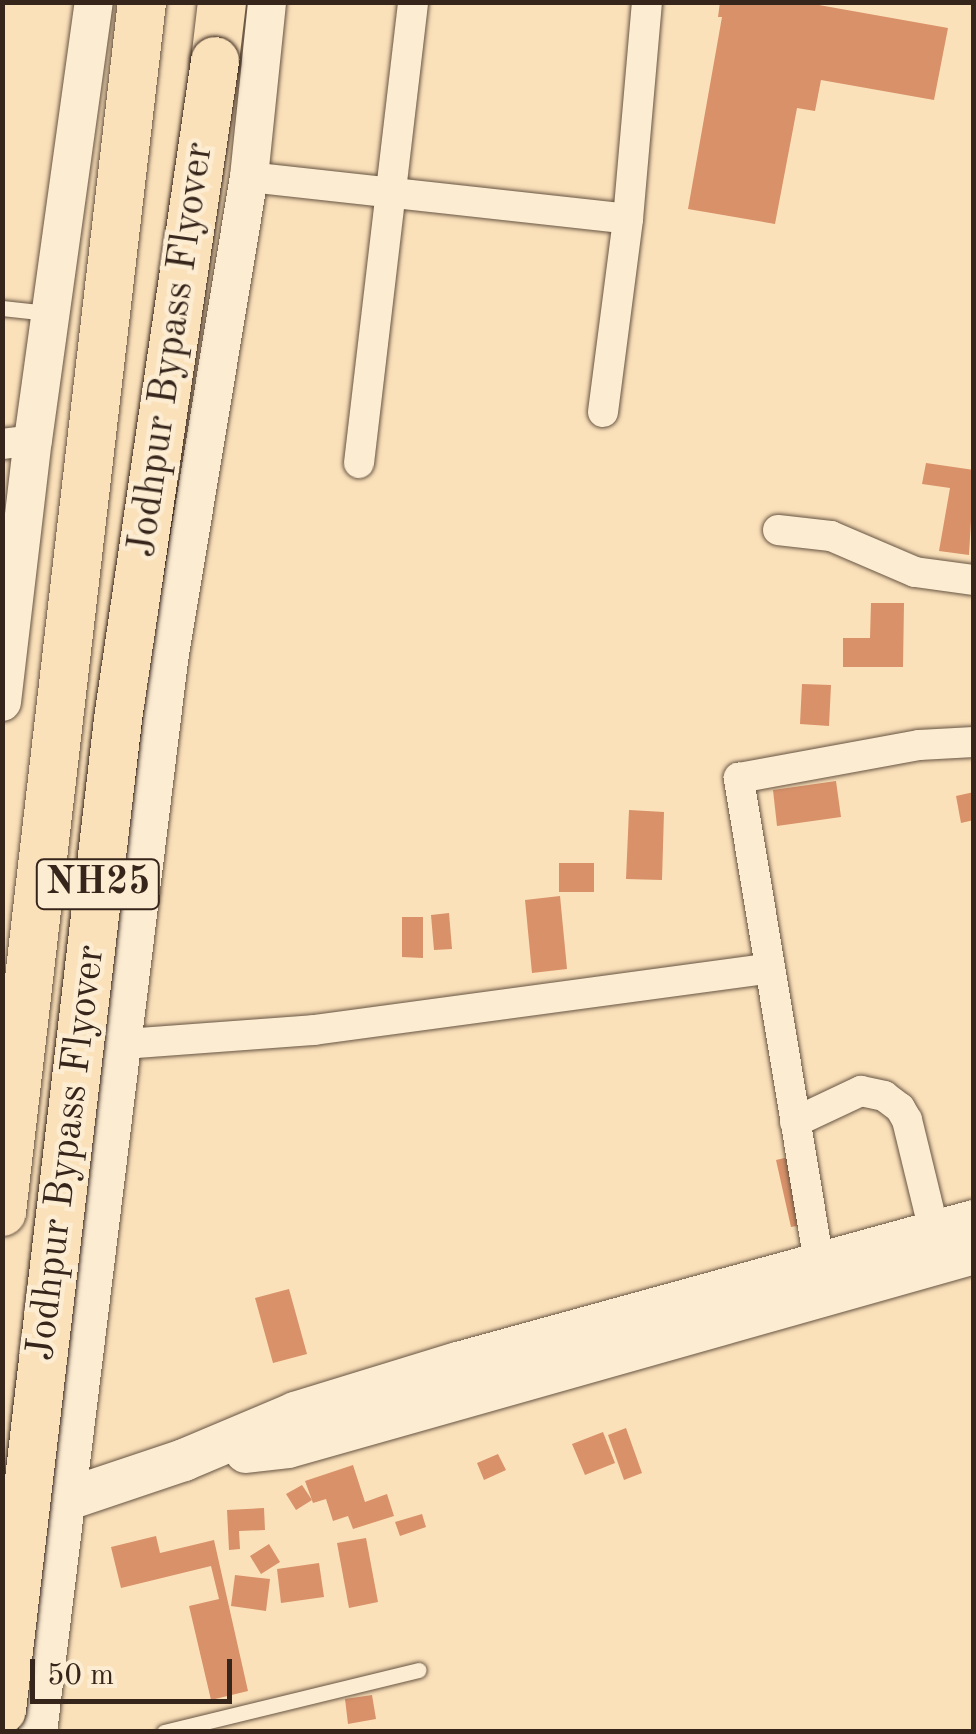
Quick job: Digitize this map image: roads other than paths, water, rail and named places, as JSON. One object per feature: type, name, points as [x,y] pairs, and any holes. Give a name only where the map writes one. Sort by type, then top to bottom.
[{"type":"highway","name":"Jodhpur Bypass Flyover","points":[[2,1212],[142,2]]},
{"type":"highway","name":"Jodhpur Bypass Flyover","points":[[2,1710],[118,719],[222,2]]},
{"type":"main road","points":[[2,1516],[66,1500],[184,1460],[295,1413],[954,1226]]},
{"type":"main road","points":[[184,1460],[288,1447],[974,1253]]},
{"type":"street","points":[[2,702],[18,442],[52,313],[94,2]]},
{"type":"street","points":[[38,1732],[169,660],[249,177],[267,2]]},
{"type":"street","points":[[358,462],[413,2]]},
{"type":"street","points":[[603,412],[628,219],[647,2]]},
{"type":"street","points":[[249,177],[391,196],[628,219]]},
{"type":"street","points":[[778,530],[831,536],[915,572],[974,580]]},
{"type":"street","points":[[819,1263],[739,778],[919,745],[974,742]]},
{"type":"street","points":[[124,1044],[314,1030],[770,968]]},
{"type":"street","points":[[795,1122],[861,1091],[884,1096],[908,1120],[954,1226]]},
{"type":"lane","points":[[2,308],[52,313]]},
{"type":"lane","points":[[164,1732],[419,1670]]}]
